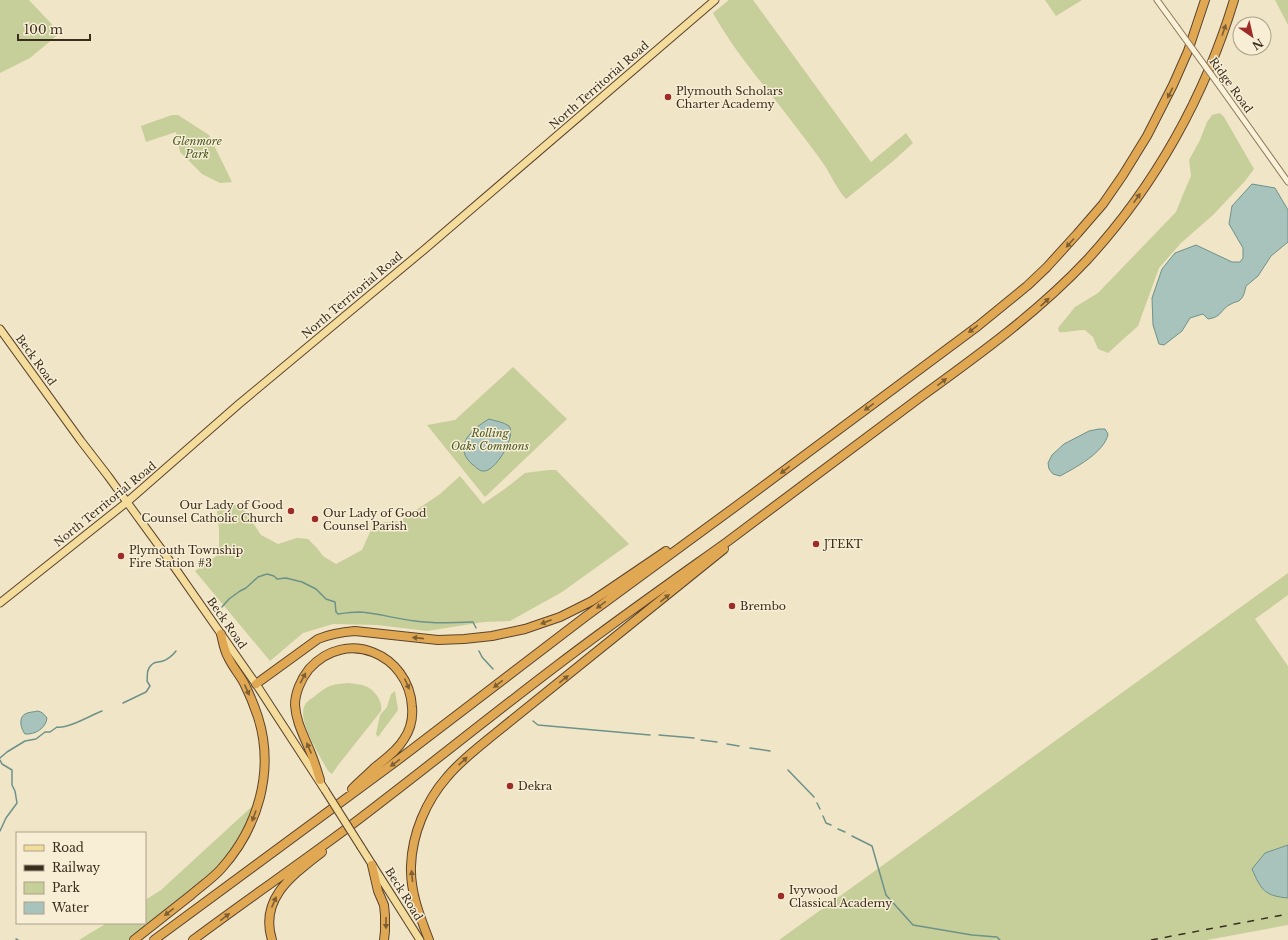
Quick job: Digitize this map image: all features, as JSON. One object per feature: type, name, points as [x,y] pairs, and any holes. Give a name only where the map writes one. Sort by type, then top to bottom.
[{"type":"highway","points":[[154,940],[398,760],[585,617],[978,326],[1027,286],[1060,254],[1112,192],[1147,136],[1174,85],[1188,51],[1205,0]]},
{"type":"highway","points":[[193,940],[347,828],[560,663],[758,519],[1028,317],[1066,282],[1089,258],[1131,207],[1158,168],[1184,122],[1205,79],[1220,43],[1234,0]]},
{"type":"highway","points":[[256,684],[318,639],[343,632],[355,631],[438,640],[464,639],[514,632],[546,622],[571,612],[604,593],[681,540],[723,516]]},
{"type":"highway","points":[[429,940],[416,902],[411,866],[419,823],[429,802],[446,777],[497,732],[717,556],[758,519]]},
{"type":"highway","points":[[134,940],[220,870],[245,836],[253,820],[260,799],[264,779],[261,730],[255,709],[244,684],[227,657],[221,634]]},
{"type":"highway","points":[[320,780],[311,753],[298,723],[295,705],[301,683],[307,672],[314,664],[333,652],[354,649],[380,654],[398,668],[409,686],[412,698],[411,723],[405,738],[395,751],[374,768],[324,815]]},
{"type":"highway","points":[[272,940],[269,926],[270,914],[278,893],[293,875],[333,844],[347,828]]},
{"type":"highway","points":[[372,865],[378,891],[386,915],[384,940]]},
{"type":"main road","name":"North Territorial Road","points":[[0,603],[127,502],[239,404],[431,244],[715,0]]},
{"type":"main road","name":"Beck Road","points":[[0,329],[80,441],[175,568],[256,684],[320,780],[420,940]]},
{"type":"street","name":"Ridge Road","points":[[1157,0],[1288,182]]},
{"type":"green space","points":[[0,0],[29,0],[60,33],[30,58],[0,73]]},
{"type":"green space","points":[[729,0],[753,0],[871,162],[906,133],[913,143],[846,199],[818,156],[742,58],[713,13]]},
{"type":"green space","points":[[1045,0],[1082,0],[1056,16]]},
{"type":"green space","points":[[1275,0],[1288,0],[1288,25]]},
{"type":"green space","points":[[1220,113],[1224,117],[1254,169],[1245,181],[1213,215],[1181,243],[1159,268],[1138,326],[1108,353],[1098,349],[1093,337],[1085,330],[1059,332],[1058,328],[1075,307],[1098,293],[1176,212],[1191,176],[1189,160],[1200,140],[1207,122],[1212,115]]},
{"type":"green space","name":"Glenmore Park","points":[[172,115],[178,115],[209,135],[232,182],[220,183],[202,174],[180,152],[176,132],[146,142],[141,126]]},
{"type":"green space","name":"Rolling Oaks Commons","points":[[513,367],[567,419],[485,497],[427,425],[455,420]]},
{"type":"green space","points":[[556,470],[629,544],[562,592],[510,621],[484,622],[427,631],[377,625],[333,624],[303,633],[270,661],[195,571],[219,554],[217,511],[230,503],[243,508],[261,535],[278,544],[297,538],[308,539],[323,556],[336,564],[362,550],[374,523],[400,521],[440,494],[460,476],[483,504],[525,473]]},
{"type":"green space","points":[[1288,573],[1288,595],[1255,619],[1288,666],[1288,845],[1265,853],[1280,897],[1288,898],[1288,925],[1207,940],[779,940]]},
{"type":"green space","points":[[349,683],[363,685],[372,690],[381,703],[381,711],[332,774],[328,771],[310,738],[306,729],[303,712],[307,702],[324,689],[334,685]]},
{"type":"green space","points":[[395,691],[398,710],[378,737],[376,734],[380,715],[387,707],[391,694]]},
{"type":"green space","points":[[260,799],[253,820],[220,869],[129,940],[79,940],[105,924],[146,924],[146,899],[161,890]]},
{"type":"water","points":[[1252,184],[1275,188],[1288,210],[1288,242],[1271,256],[1258,276],[1246,286],[1239,301],[1227,306],[1216,317],[1208,319],[1203,314],[1190,318],[1182,331],[1164,345],[1159,344],[1153,325],[1152,298],[1162,269],[1175,253],[1196,245],[1232,262],[1240,262],[1243,258],[1243,248],[1229,224],[1232,206]]},
{"type":"water","points":[[489,419],[509,426],[511,431],[507,445],[498,460],[493,466],[482,471],[472,464],[465,456],[464,446],[470,434]]},
{"type":"water","points":[[1105,429],[1108,434],[1106,441],[1095,453],[1081,464],[1060,476],[1053,474],[1049,469],[1048,463],[1052,455],[1064,444],[1089,431]]},
{"type":"water","points":[[38,711],[43,713],[47,718],[45,725],[36,732],[25,734],[21,727],[21,718],[26,713]]},
{"type":"water","points":[[1288,845],[1288,898],[1274,896],[1265,891],[1258,882],[1252,869],[1265,853]]},
{"type":"waterway","points":[[222,607],[229,599],[246,588],[258,577],[267,574],[274,576],[277,579],[286,578],[302,582],[316,589],[326,599],[335,602],[336,612],[338,614],[360,612],[422,622],[473,622],[476,628]]},
{"type":"waterway","points":[[123,703],[146,692],[150,686],[147,681],[149,668],[154,663],[166,660],[176,651]]},
{"type":"waterway","points":[[479,651],[482,657],[493,669]]},
{"type":"waterway","points":[[0,758],[25,741],[36,739],[45,732],[50,732],[57,727],[73,724],[102,711]]},
{"type":"waterway","points":[[533,721],[538,725],[650,735]]},
{"type":"waterway","points":[[659,735],[694,738]]},
{"type":"waterway","points":[[701,740],[717,742]]},
{"type":"waterway","points":[[727,744],[739,746]]},
{"type":"waterway","points":[[750,748],[770,751]]},
{"type":"waterway","points":[[0,760],[2,764],[12,770],[12,785],[15,791],[17,803],[6,818],[0,831]]},
{"type":"waterway","points":[[788,770],[814,797]]},
{"type":"waterway","points":[[817,803],[820,809]]},
{"type":"waterway","points":[[823,816],[826,823],[831,825]]},
{"type":"waterway","points":[[838,829],[845,832]]},
{"type":"waterway","points":[[852,836],[872,846],[886,895],[913,925],[972,935],[997,937],[1000,940]]},
{"type":"railway","points":[[1151,940],[1288,914]]},
{"type":"place","name":"Plymouth Scholars Charter Academy","points":[[668,97]]},
{"type":"place","name":"Our Lady of Good Counsel Catholic Church","points":[[291,511]]},
{"type":"place","name":"Our Lady of Good Counsel Parish","points":[[315,519]]},
{"type":"place","name":"JTEKT","points":[[816,544]]},
{"type":"place","name":"Plymouth Township Fire Station #3","points":[[121,556]]},
{"type":"place","name":"Brembo","points":[[732,606]]},
{"type":"place","name":"Dekra","points":[[510,786]]},
{"type":"place","name":"Ivywood Classical Academy","points":[[781,896]]}]
